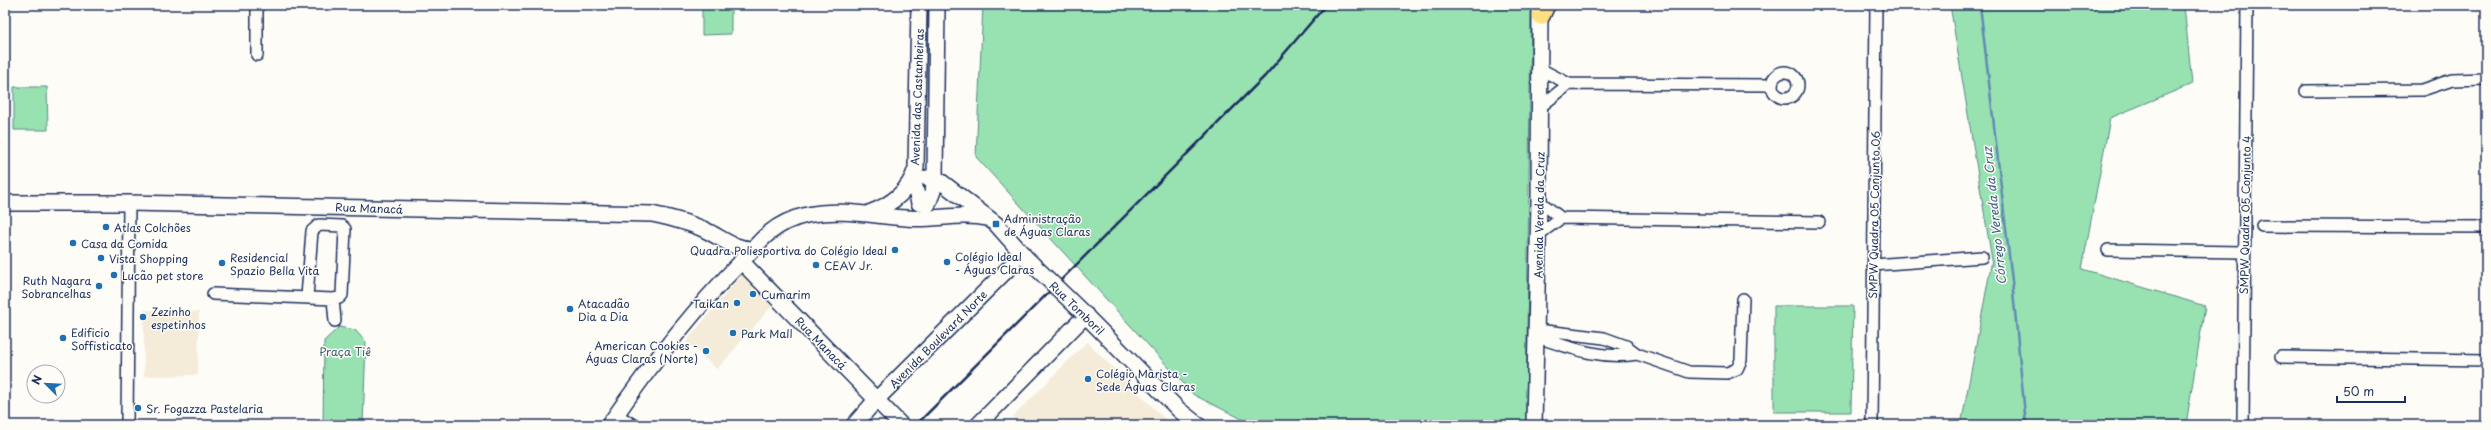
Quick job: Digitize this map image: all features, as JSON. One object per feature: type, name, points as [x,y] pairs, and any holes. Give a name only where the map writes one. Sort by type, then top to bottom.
[{"type":"street","points":[[257,5],[257,55]]},
{"type":"street","name":"Avenida das Castanheiras","points":[[919,5],[917,152],[912,179],[919,203],[925,205],[930,202],[935,177],[937,5]]},
{"type":"street","name":"SMPW Quadra 05 Conjunto 06","points":[[1872,425],[1876,5]]},
{"type":"street","name":"SMPW Quadra 05 Conjunto 4","points":[[2243,425],[2247,5]]},
{"type":"street","name":"Avenida Vereda da Cruz","points":[[1534,425],[1539,234],[1542,9]]},
{"type":"street","points":[[1540,69],[1570,84],[1772,85]]},
{"type":"street","points":[[1785,72],[1793,74],[1801,85],[1792,96],[1785,98],[1774,93],[1772,85],[1774,77],[1785,72]]},
{"type":"street","points":[[2306,91],[2422,90],[2452,80],[2486,79]]},
{"type":"street","points":[[1540,107],[1570,84]]},
{"type":"street","points":[[912,179],[935,177]]},
{"type":"street","name":"Rua Tomboril","points":[[935,177],[987,218],[1180,410],[1198,425]]},
{"type":"street","name":"Avenida das Castanheiras","points":[[868,213],[886,207],[896,200],[912,179]]},
{"type":"street","points":[[1539,201],[1560,218],[1819,222]]},
{"type":"street","name":"Rua Manacá","points":[[5,203],[129,203],[652,214],[686,222],[708,231],[727,244],[744,249],[753,249]]},
{"type":"street","points":[[127,425],[129,203]]},
{"type":"street","name":"Avenida das Castanheiras","points":[[612,420],[669,343],[737,265],[768,234],[795,218],[823,213],[868,213],[927,219],[956,214],[987,218]]},
{"type":"street","points":[[1539,234],[1560,218]]},
{"type":"street","points":[[213,294],[333,299],[339,298],[342,295],[345,229],[342,226],[319,225],[312,231],[307,297]]},
{"type":"street","points":[[2262,226],[2486,227]]},
{"type":"street","points":[[727,244],[737,265]]},
{"type":"street","points":[[2108,250],[2244,252]]},
{"type":"street","name":"Avenida Boulevard Norte","points":[[854,425],[881,405],[1025,256]]},
{"type":"street","points":[[1873,265],[1982,257]]},
{"type":"street","name":"Rua Manacá","points":[[737,265],[901,425]]},
{"type":"street","points":[[333,299],[335,321]]},
{"type":"street","points":[[1537,333],[1604,338],[1626,346],[1637,354],[1689,372],[1733,372],[1740,365],[1741,360],[1743,299]]},
{"type":"street","points":[[978,425],[1084,314]]},
{"type":"street","points":[[1537,333],[1594,355],[1615,356],[1637,354]]},
{"type":"street","points":[[2281,357],[2486,360]]},
{"type":"street","points":[[1529,425],[1534,399]]},
{"type":"street","name":"Rua Tomboril","points":[[1180,410],[1186,425]]},
{"type":"street","points":[[612,420],[633,425]]},
{"type":"shaded area","points":[[743,273],[773,305],[717,369],[686,342]]},
{"type":"shaded area","points":[[144,310],[199,312],[198,375],[144,376]]},
{"type":"shaded area","name":"Colégio Marista - Sede Águas Claras","points":[[1087,342],[1171,425],[1020,425],[1013,417]]},
{"type":"green space","points":[[702,5],[731,5],[731,34],[702,35]]},
{"type":"green space","points":[[983,5],[1531,5],[1526,425],[1244,425],[1244,420],[1194,395],[976,157]]},
{"type":"green space","points":[[1950,5],[2184,5],[2192,84],[2110,118],[2082,269],[2205,306],[2186,425],[1961,425],[1992,260]]},
{"type":"green space","points":[[14,87],[47,87],[48,130],[14,130]]},
{"type":"green space","points":[[1774,306],[1853,306],[1851,412],[1774,412]]},
{"type":"green space","name":"Praça Tiê","points":[[339,327],[355,330],[366,342],[363,425],[323,425],[324,341]]},
{"type":"waterway","name":"Córrego Vereda da Cruz","points":[[1980,5],[2012,281],[2026,425]]},
{"type":"railway","points":[[916,425],[1265,76],[1326,5]]},
{"type":"place","name":"Administração de Águas Claras","points":[[996,224]]},
{"type":"place","name":"Atlas Colchões","points":[[106,227]]},
{"type":"place","name":"Casa da Comida","points":[[73,243]]},
{"type":"place","name":"Quadra Poliesportiva do Colégio Ideal","points":[[895,250]]},
{"type":"place","name":"Vista Shopping","points":[[101,258]]},
{"type":"place","name":"Colégio Ideal - Águas Claras","points":[[947,262]]},
{"type":"place","name":"Residencial Spazio Bella Vita","points":[[222,263]]},
{"type":"place","name":"CEAV Jr.","points":[[816,265]]},
{"type":"place","name":"Lucão pet store","points":[[114,275]]},
{"type":"place","name":"Ruth Nagara Sobrancelhas","points":[[99,286]]},
{"type":"place","name":"Cumarim","points":[[753,294]]},
{"type":"place","name":"Taikan","points":[[737,303]]},
{"type":"place","name":"Atacadão Dia a Dia","points":[[570,309]]},
{"type":"place","name":"Zezinho espetinhos","points":[[143,317]]},
{"type":"place","name":"Park Mall","points":[[733,333]]},
{"type":"place","name":"Edificio Soffisticato","points":[[63,338]]},
{"type":"place","name":"American Cookies - Águas Claras (Norte)","points":[[706,351]]},
{"type":"place","name":"Colégio Marista - Sede Águas Claras","points":[[1088,379]]},
{"type":"place","name":"Sr. Fogazza Pastelaria","points":[[138,408]]}]
